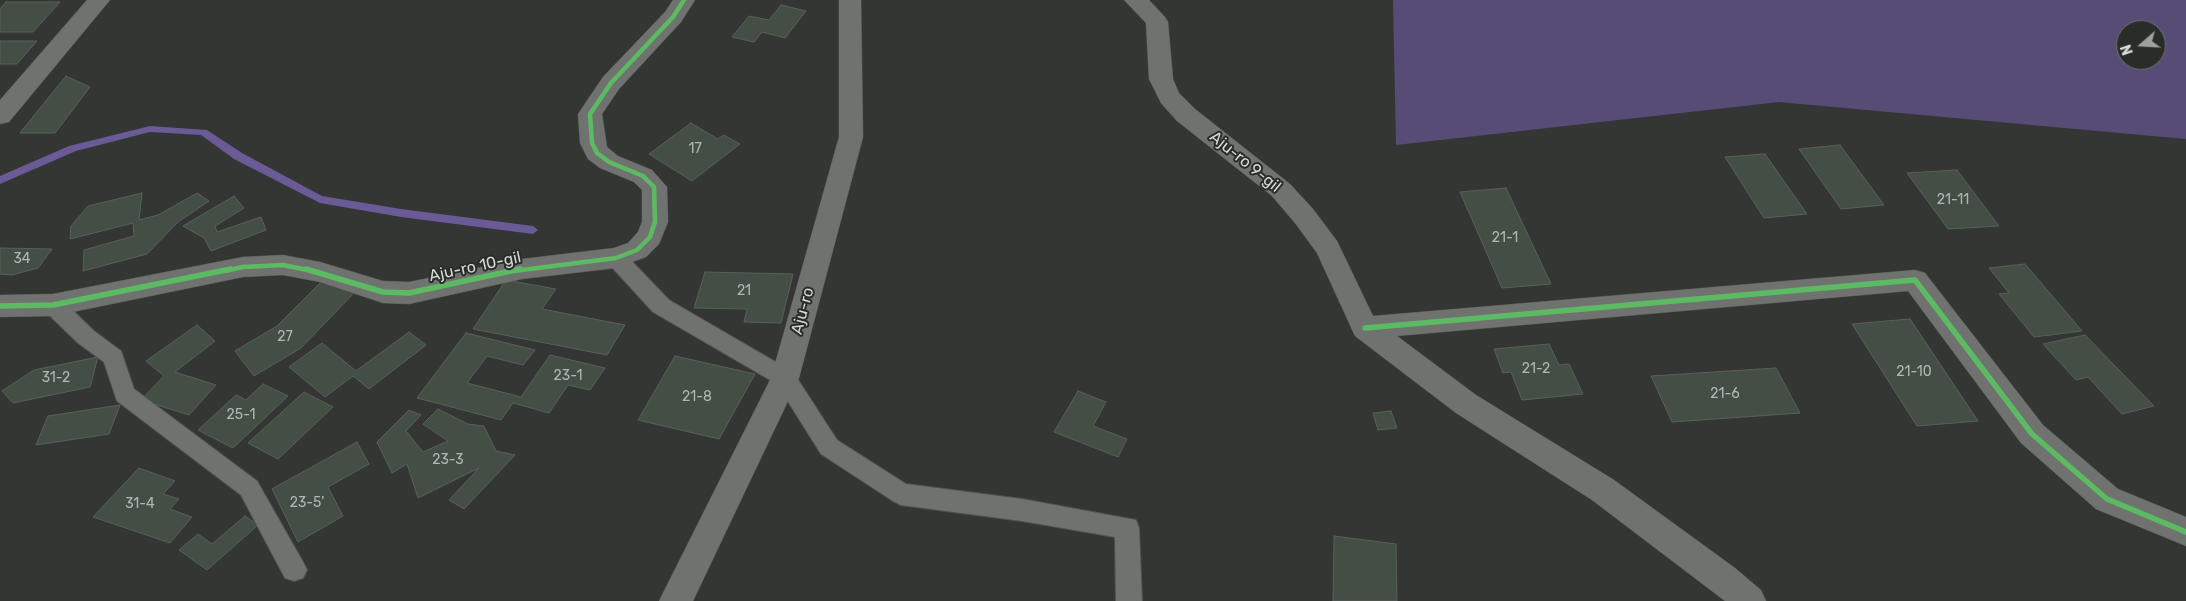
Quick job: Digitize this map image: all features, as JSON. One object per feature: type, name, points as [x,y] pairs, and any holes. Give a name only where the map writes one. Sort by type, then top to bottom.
[{"type":"street","points":[[0,116],[99,0]]},
{"type":"street","name":"Aju-ro 10-gil","points":[[0,306],[53,304],[243,267],[283,265],[320,272],[383,292],[410,293],[522,269],[616,258],[637,250],[650,237],[656,205],[654,187],[643,176],[609,162],[597,153],[592,143],[590,114],[611,83],[673,17],[684,0]]},
{"type":"street","name":"Aju-ro","points":[[676,601],[785,378],[851,137],[850,0]]},
{"type":"street","name":"Aju-ro 9-gil","points":[[1135,0],[1157,22],[1161,79],[1169,97],[1186,115],[1281,190],[1304,216],[1328,248],[1365,328]]},
{"type":"street","points":[[1365,328],[1915,280],[2032,434],[2106,499],[2186,532]]},
{"type":"street","points":[[1365,328],[1466,404],[1603,490],[1723,579],[1749,601]]},
{"type":"lane","points":[[616,258],[661,306],[785,378],[828,447],[902,494],[1022,510],[1127,528],[1129,601]]},
{"type":"lane","points":[[53,304],[86,337],[113,357],[125,394],[249,488],[294,570]]},
{"type":"shaded area","points":[[1393,0],[2186,0],[2186,139],[1779,102],[1396,145]]},
{"type":"building","points":[[6,2],[60,2],[33,32],[0,32],[0,9]]},
{"type":"building","points":[[781,5],[806,11],[785,38],[762,32],[754,42],[732,37],[749,16],[769,20]]},
{"type":"building","points":[[0,41],[37,41],[17,64],[0,64]]},
{"type":"building","points":[[66,76],[90,87],[55,133],[20,133]]},
{"type":"building","points":[[691,123],[718,139],[724,135],[740,144],[692,181],[649,154]]},
{"type":"building","points":[[1840,145],[1884,205],[1841,209],[1799,149]]},
{"type":"building","points":[[1765,154],[1807,214],[1764,218],[1725,157]]},
{"type":"building","points":[[1957,170],[1999,226],[1948,229],[1907,173]]},
{"type":"building","points":[[1506,188],[1551,284],[1502,288],[1460,192]]},
{"type":"building","points":[[142,193],[139,220],[158,215],[197,193],[209,201],[178,222],[147,254],[83,271],[84,250],[134,236],[133,223],[70,239],[71,226],[88,206]]},
{"type":"building","points":[[234,196],[244,208],[215,226],[217,232],[261,217],[266,230],[211,251],[204,238],[183,226]]},
{"type":"building","points":[[0,248],[52,249],[38,268],[12,275],[0,274]]},
{"type":"building","points":[[2025,264],[2082,331],[2034,337],[1999,294],[2009,293],[1989,268]]},
{"type":"building","points":[[705,272],[793,274],[781,323],[744,322],[747,309],[694,308]]},
{"type":"building","points":[[506,280],[556,289],[542,309],[625,325],[607,355],[473,329]]},
{"type":"building","points":[[322,281],[355,292],[301,348],[254,376],[235,351],[277,326]]},
{"type":"building","points":[[1910,319],[1978,421],[1917,426],[1852,324]]},
{"type":"building","points":[[197,325],[215,341],[175,372],[216,385],[189,415],[141,400],[164,376],[146,361]]},
{"type":"building","points":[[409,332],[426,345],[369,389],[353,376],[325,397],[289,367],[322,343],[356,371]]},
{"type":"building","points":[[466,333],[535,350],[523,365],[487,356],[467,383],[521,397],[550,355],[605,368],[590,390],[568,385],[549,413],[513,403],[501,420],[417,398]]},
{"type":"building","points":[[2085,335],[2154,406],[2122,414],[2088,377],[2076,380],[2043,344]]},
{"type":"building","points":[[1549,344],[1559,365],[1569,364],[1583,394],[1522,400],[1511,372],[1503,373],[1494,349]]},
{"type":"building","points":[[675,356],[755,374],[719,439],[638,420]]},
{"type":"building","points":[[98,357],[90,387],[13,403],[2,391],[34,370]]},
{"type":"building","points":[[1776,368],[1800,413],[1672,422],[1651,376]]},
{"type":"building","points":[[263,384],[288,396],[233,448],[198,430],[236,395],[246,400]]},
{"type":"building","points":[[1078,391],[1106,402],[1093,426],[1127,439],[1118,457],[1054,432]]},
{"type":"building","points":[[304,392],[333,407],[278,459],[248,443]]},
{"type":"building","points":[[120,405],[109,434],[36,445],[48,416]]},
{"type":"building","points":[[438,409],[468,424],[484,426],[496,451],[515,455],[464,509],[449,500],[479,468],[418,498],[407,464],[392,473],[377,442],[409,410],[421,415],[406,431],[423,452],[448,441],[423,424]]},
{"type":"building","points":[[1391,411],[1397,428],[1378,430],[1373,413]]},
{"type":"building","points":[[357,442],[369,464],[328,487],[343,516],[298,542],[272,489]]},
{"type":"building","points":[[139,468],[175,481],[163,494],[179,499],[170,509],[192,517],[170,543],[93,517]]},
{"type":"building","points":[[245,516],[258,525],[207,570],[179,550],[198,534],[212,544]]},
{"type":"building","points":[[1334,536],[1396,544],[1397,601],[1333,601]]},
{"type":"waterway","points":[[0,180],[73,148],[150,129],[203,132],[238,156],[320,199],[401,213],[533,230]]},
{"type":"cycle path","points":[[0,306],[53,305],[243,267],[283,265],[320,272],[383,292],[409,293],[522,269],[616,258],[637,250],[650,237],[655,222],[654,187],[643,176],[609,162],[597,153],[592,143],[590,114],[611,83],[673,17],[684,0]]},
{"type":"cycle path","points":[[1365,328],[1915,280],[2032,434],[2107,499],[2186,532]]}]
